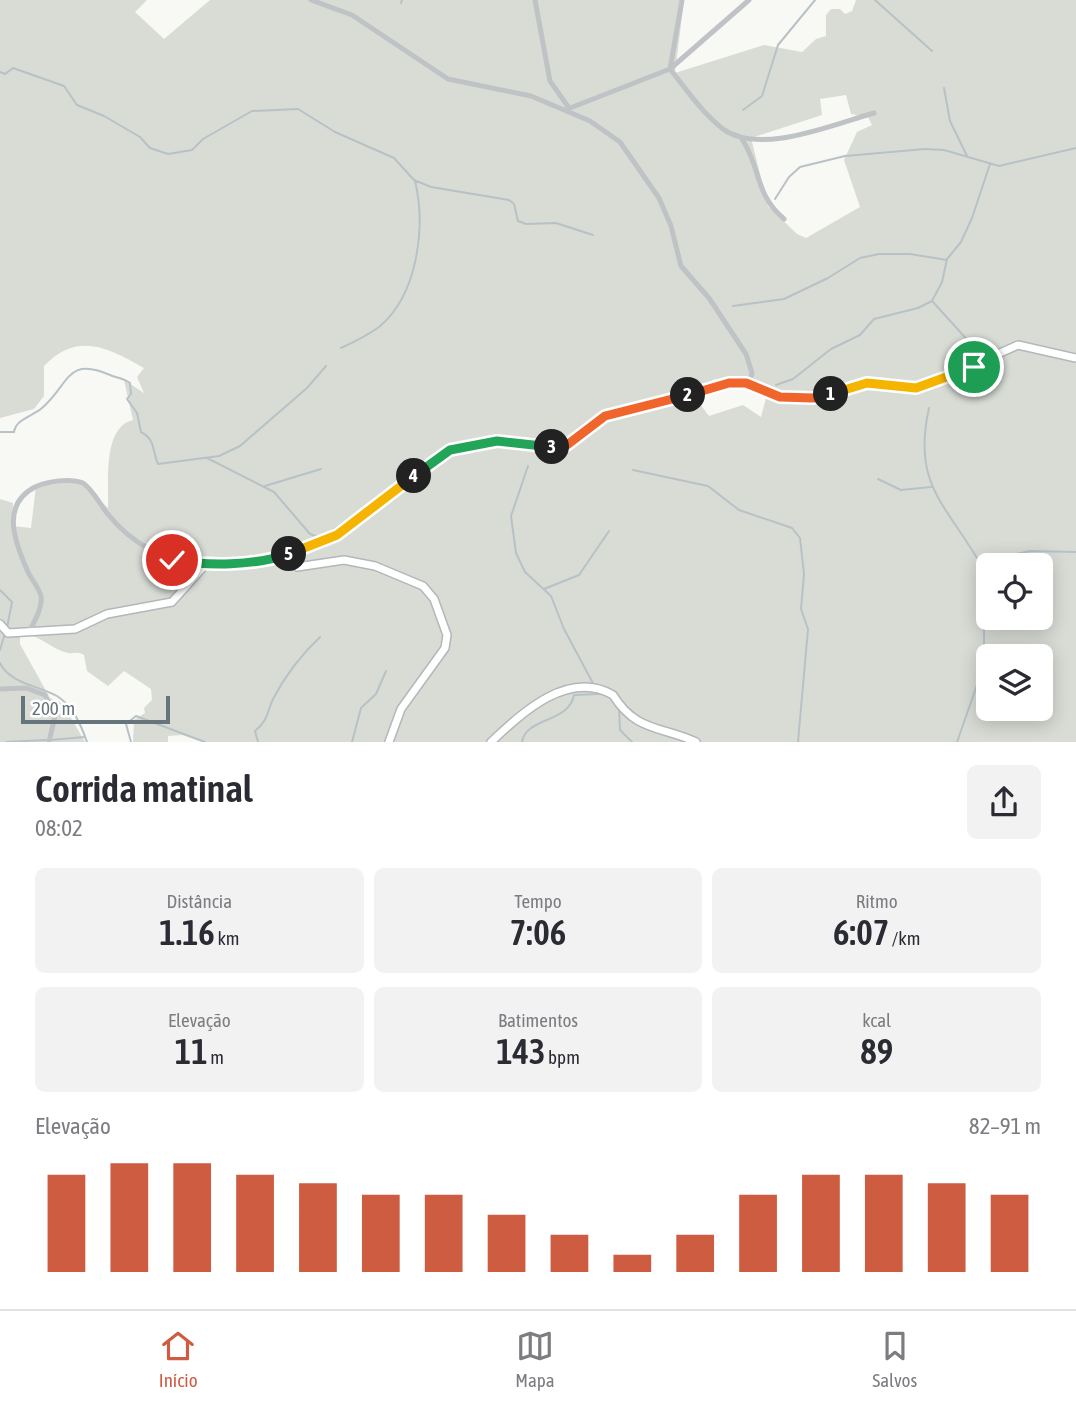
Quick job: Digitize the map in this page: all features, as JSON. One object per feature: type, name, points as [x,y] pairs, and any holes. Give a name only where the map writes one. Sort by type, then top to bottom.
[{"type":"street","points":[[311,0],[352,15],[448,79],[513,90],[567,109],[613,136],[649,179],[671,226],[681,266],[709,298],[746,354],[752,373],[749,384]]},
{"type":"street","points":[[535,0],[550,81],[567,109]]},
{"type":"street","points":[[670,69],[682,0]]},
{"type":"street","points":[[567,109],[670,69],[748,0]]},
{"type":"street","points":[[670,69],[723,129],[742,139],[758,141],[874,113]]},
{"type":"street","points":[[742,139],[753,154],[763,195],[784,219]]},
{"type":"street","points":[[753,154],[758,141]]},
{"type":"street","points":[[29,632],[40,607],[40,596],[28,572],[11,520],[17,500],[37,486],[72,481],[83,483],[117,525],[147,549],[172,560],[206,564],[255,562],[285,555],[337,535],[450,450],[497,441],[558,447],[567,445],[605,416],[729,383],[749,384],[780,397],[813,398],[867,383],[905,388],[931,384],[1018,345],[1076,358],[1076,368]]},
{"type":"street","points":[[285,555],[290,564],[297,567],[344,560],[375,566],[423,586],[434,599],[447,641],[432,668],[401,709],[389,742]]},
{"type":"street","points":[[3,628],[29,632],[75,629],[107,614],[172,602],[206,564]]},
{"type":"street","points":[[0,690],[26,688],[45,695],[55,716],[49,742]]},
{"type":"street","points":[[491,742],[521,714],[562,689],[585,688],[614,695],[625,713],[639,723],[696,742]]},
{"type":"shaded area","points":[[0,0],[147,0],[135,12],[164,39],[210,0],[684,0],[675,73],[764,45],[802,52],[816,39],[826,36],[826,15],[831,9],[840,9],[845,14],[852,11],[856,0],[1076,0],[1076,742],[203,742],[182,735],[168,736],[168,742],[133,742],[134,720],[145,713],[144,708],[152,700],[151,689],[124,671],[108,686],[87,671],[84,655],[61,651],[33,636],[20,633],[20,644],[50,698],[63,704],[85,742],[0,742],[0,499],[13,503],[12,526],[31,528],[36,486],[77,482],[108,508],[108,471],[112,445],[116,433],[123,425],[133,420],[124,380],[144,393],[137,377],[144,368],[106,349],[81,346],[69,349],[44,366],[44,396],[34,409],[0,418]],"holes":[[[846,95],[851,114],[868,117],[872,125],[857,132],[844,160],[860,207],[806,238],[797,234],[768,206],[751,138],[822,115],[820,99]],[[715,379],[751,383],[767,394],[761,417],[743,405],[709,416],[691,392]]]},
{"type":"waterway","points":[[743,110],[762,96],[778,45],[815,0]]},
{"type":"waterway","points":[[875,0],[932,51]]},
{"type":"waterway","points":[[0,72],[5,74],[13,68],[64,86],[77,105],[104,116],[140,137],[150,148],[168,154],[192,150],[203,139],[252,111],[298,109],[335,132],[394,158],[414,180],[431,187],[509,200],[514,204],[518,221],[526,224],[556,223],[593,235]]},
{"type":"waterway","points":[[944,88],[950,121],[967,156]]},
{"type":"waterway","points":[[775,199],[789,177],[800,167],[845,156],[925,149],[944,150],[999,166],[1076,148]]},
{"type":"waterway","points":[[776,385],[793,379],[831,349],[860,335],[874,319],[918,308],[932,301],[942,282],[947,259],[961,242],[972,218],[990,164]]},
{"type":"waterway","points":[[341,348],[379,327],[403,297],[416,259],[419,239],[420,218],[415,181]]},
{"type":"waterway","points":[[733,306],[784,299],[828,278],[860,258],[879,254],[910,254],[947,260]]},
{"type":"waterway","points":[[933,302],[971,344],[987,353]]},
{"type":"waterway","points":[[0,432],[14,432],[21,421],[51,399],[70,375],[85,369],[96,370],[130,383],[131,394],[127,399],[137,413],[141,432],[151,442],[158,464],[219,456],[240,446],[307,388],[326,366]]},
{"type":"waterway","points":[[929,408],[925,434],[928,475],[944,508],[980,563],[984,578],[984,665],[957,742]]},
{"type":"waterway","points":[[207,458],[274,492],[310,534],[323,539]]},
{"type":"waterway","points":[[528,466],[511,516],[516,553],[525,572],[551,596],[564,629],[595,687]]},
{"type":"waterway","points":[[265,486],[321,469]]},
{"type":"waterway","points":[[633,470],[708,486],[739,510],[792,528],[800,538],[804,574],[801,609],[808,629],[798,742]]},
{"type":"waterway","points":[[878,479],[901,490],[931,487]]},
{"type":"waterway","points":[[544,589],[579,575],[609,531]]},
{"type":"waterway","points":[[1021,553],[1076,552]]},
{"type":"waterway","points":[[0,590],[12,602],[7,628]]},
{"type":"waterway","points":[[0,650],[5,633]]},
{"type":"waterway","points":[[258,742],[255,731],[265,720],[278,690],[294,666],[320,637]]},
{"type":"waterway","points":[[0,663],[4,670],[17,680],[63,700],[76,716],[87,742]]},
{"type":"waterway","points":[[352,742],[361,708],[376,694],[386,671]]},
{"type":"waterway","points":[[522,742],[531,728],[564,711],[574,695],[599,694]]},
{"type":"waterway","points":[[609,696],[619,709],[620,730],[632,742]]},
{"type":"waterway","points":[[131,742],[126,724],[136,716],[205,742]]},
{"type":"waterway","points":[[51,740],[84,737]]},
{"type":"waterway","points":[[6,742],[46,740]]},
{"type":"route","points":[[172,560],[206,564],[255,562],[270,560],[321,543],[337,535],[450,450],[464,450],[497,441],[545,447],[567,445],[605,416],[729,383],[746,383],[780,397],[813,398],[867,383],[916,388],[974,367]]}]
